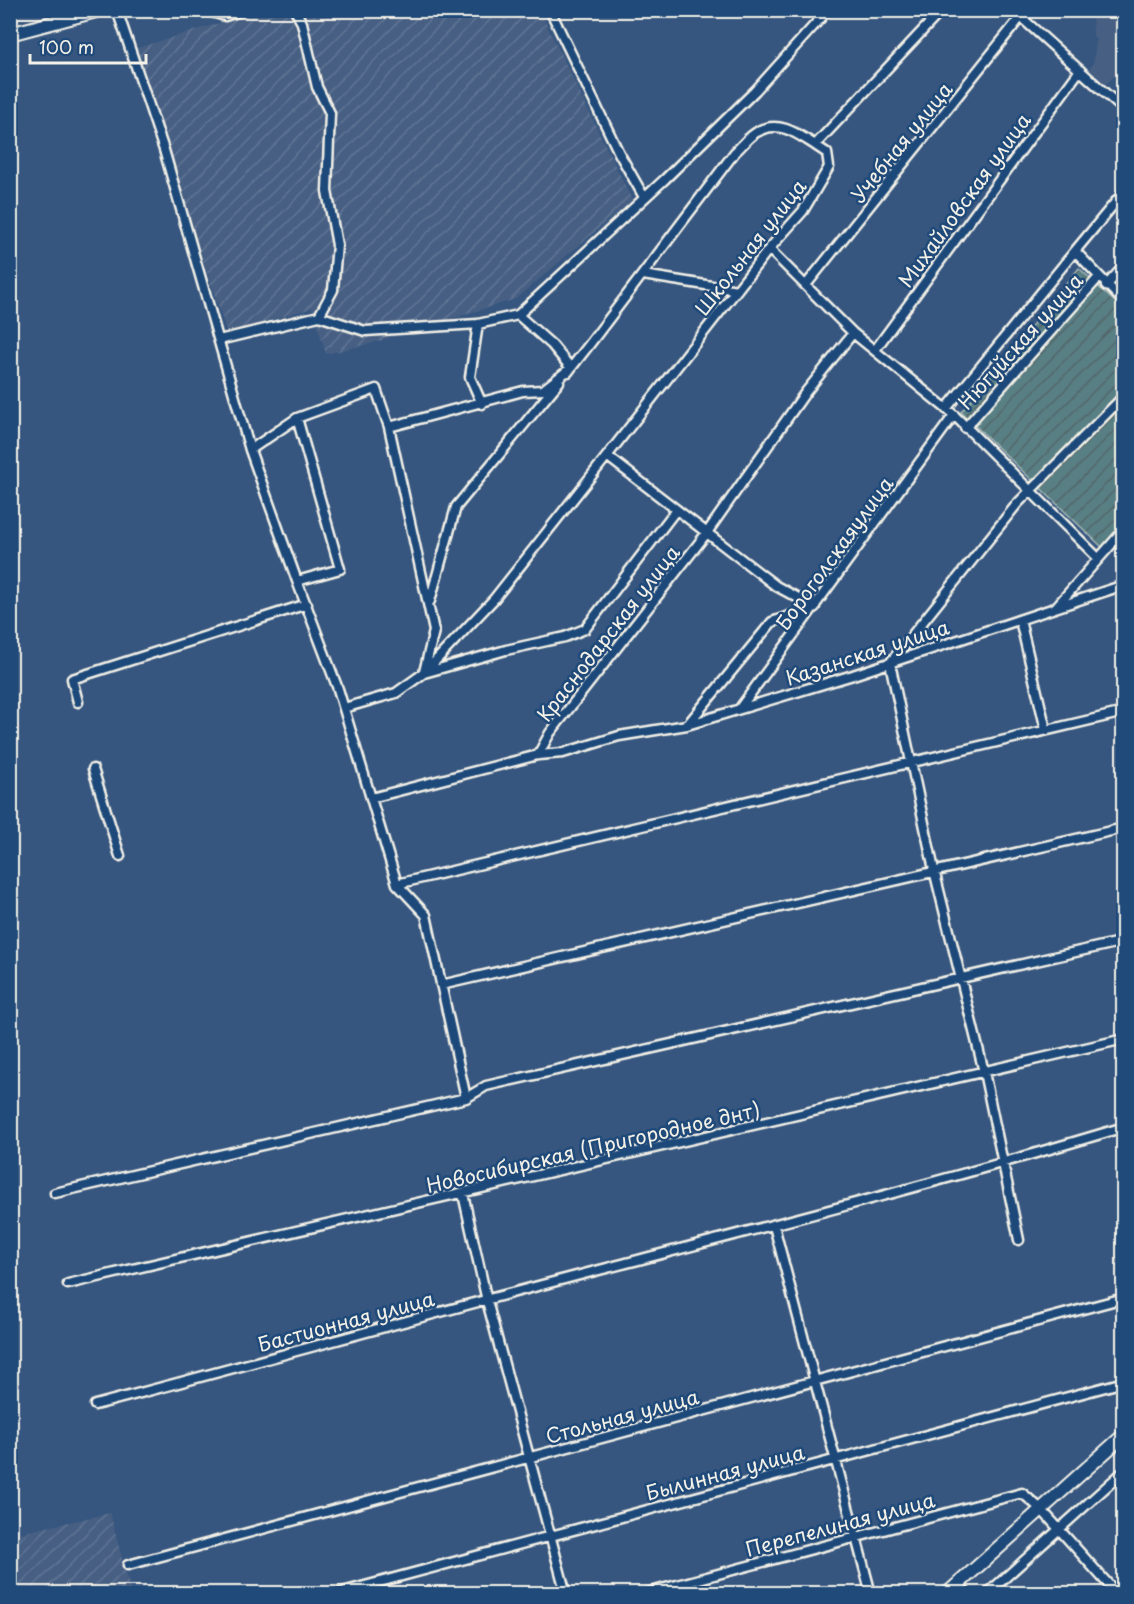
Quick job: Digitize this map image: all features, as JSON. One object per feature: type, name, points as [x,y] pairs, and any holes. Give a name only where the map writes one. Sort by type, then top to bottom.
[{"type":"street","points":[[10,34],[100,10]]},
{"type":"street","points":[[117,10],[164,150],[250,450],[344,708],[397,884],[426,915],[466,1098]]},
{"type":"street","points":[[205,10],[225,16],[243,10]]},
{"type":"street","points":[[295,10],[302,23],[317,87],[330,113],[327,191],[337,245],[333,290],[319,316]]},
{"type":"street","points":[[550,10],[619,153],[644,197]]},
{"type":"street","points":[[219,340],[319,316],[365,331],[478,324],[518,315],[755,91],[828,10]]},
{"type":"street","points":[[429,604],[456,507],[571,368],[735,152],[758,131],[789,128],[815,145],[942,10]]},
{"type":"street","points":[[1012,10],[1124,110]]},
{"type":"street","name":"Учебная улица","points":[[806,285],[1020,18]]},
{"type":"street","name":"Михайловская улица","points":[[875,350],[1080,70]]},
{"type":"street","name":"Школьная улица","points":[[424,673],[494,599],[769,249],[803,211],[829,167],[827,153],[815,145]]},
{"type":"street","points":[[946,409],[1124,192]]},
{"type":"street","points":[[769,249],[853,333],[954,415],[1029,493],[1098,558]]},
{"type":"street","points":[[1075,251],[1124,303]]},
{"type":"street","name":"Нюгуйская улица","points":[[1106,286],[1124,266]]},
{"type":"street","points":[[643,275],[737,290]]},
{"type":"street","name":"Нюгуйская улица","points":[[965,428],[1099,277]]},
{"type":"street","points":[[518,315],[552,345],[571,368]]},
{"type":"street","points":[[478,324],[470,377],[482,404]]},
{"type":"street","points":[[706,534],[805,393],[853,333]]},
{"type":"street","points":[[389,427],[482,404],[523,391],[543,390],[571,368]]},
{"type":"street","points":[[250,450],[297,418],[376,389],[389,427],[434,631],[424,673]]},
{"type":"street","points":[[1019,1239],[984,1072],[934,870],[890,663],[1017,504],[1124,396]]},
{"type":"street","name":"Бороголскаяулица","points":[[740,709],[954,415]]},
{"type":"street","points":[[297,418],[340,569],[297,581]]},
{"type":"street","points":[[607,456],[776,586],[815,607]]},
{"type":"street","points":[[344,708],[396,693],[424,673],[506,650],[565,637],[585,629],[676,510]]},
{"type":"street","points":[[1056,607],[1124,530]]},
{"type":"street","name":"Краснодарская улица","points":[[538,754],[550,733],[706,534]]},
{"type":"street","name":"Казанская улица","points":[[371,798],[538,754],[563,753],[619,736],[687,725],[890,663],[1124,585]]},
{"type":"street","points":[[78,702],[72,679],[308,604]]},
{"type":"street","points":[[687,725],[772,622],[815,607]]},
{"type":"street","points":[[1020,620],[1046,730]]},
{"type":"street","points":[[397,884],[1124,712]]},
{"type":"street","points":[[93,769],[120,856]]},
{"type":"street","points":[[441,985],[1124,828]]},
{"type":"street","points":[[55,1193],[466,1098],[486,1086],[1124,941]]},
{"type":"street","name":"Новосибирская (Пригородное днт)","points":[[68,1284],[1124,1039]]},
{"type":"street","name":"Бастионная улица","points":[[95,1405],[1004,1164],[1124,1127]]},
{"type":"street","points":[[463,1194],[487,1301],[566,1593]]},
{"type":"street","points":[[774,1226],[871,1593]]},
{"type":"street","name":"Стольная улица","points":[[128,1565],[1124,1298]]},
{"type":"street","name":"Былинная улица","points":[[335,1593],[1124,1382]]},
{"type":"street","points":[[947,1593],[1124,1436]]},
{"type":"street","points":[[987,1593],[1124,1471]]},
{"type":"street","name":"Перепелиная улица","points":[[644,1593],[1022,1493],[1041,1509]]},
{"type":"street","points":[[1041,1509],[1117,1593]]},
{"type":"street","points":[[958,1583],[968,1593]]},
{"type":"shaded area","points":[[259,11],[540,11],[632,200],[516,299],[369,344],[326,354],[312,308],[227,333],[134,49]]},
{"type":"shaded area","points":[[1092,11],[1123,11],[1123,75],[1118,72],[1106,84],[1089,69],[1093,64],[1096,41],[1093,35]]},
{"type":"shaded area","points":[[110,1513],[131,1593],[11,1593],[11,1535]]},
{"type":"green space","points":[[1079,268],[1123,310],[1123,527],[1104,549],[961,412]]}]
